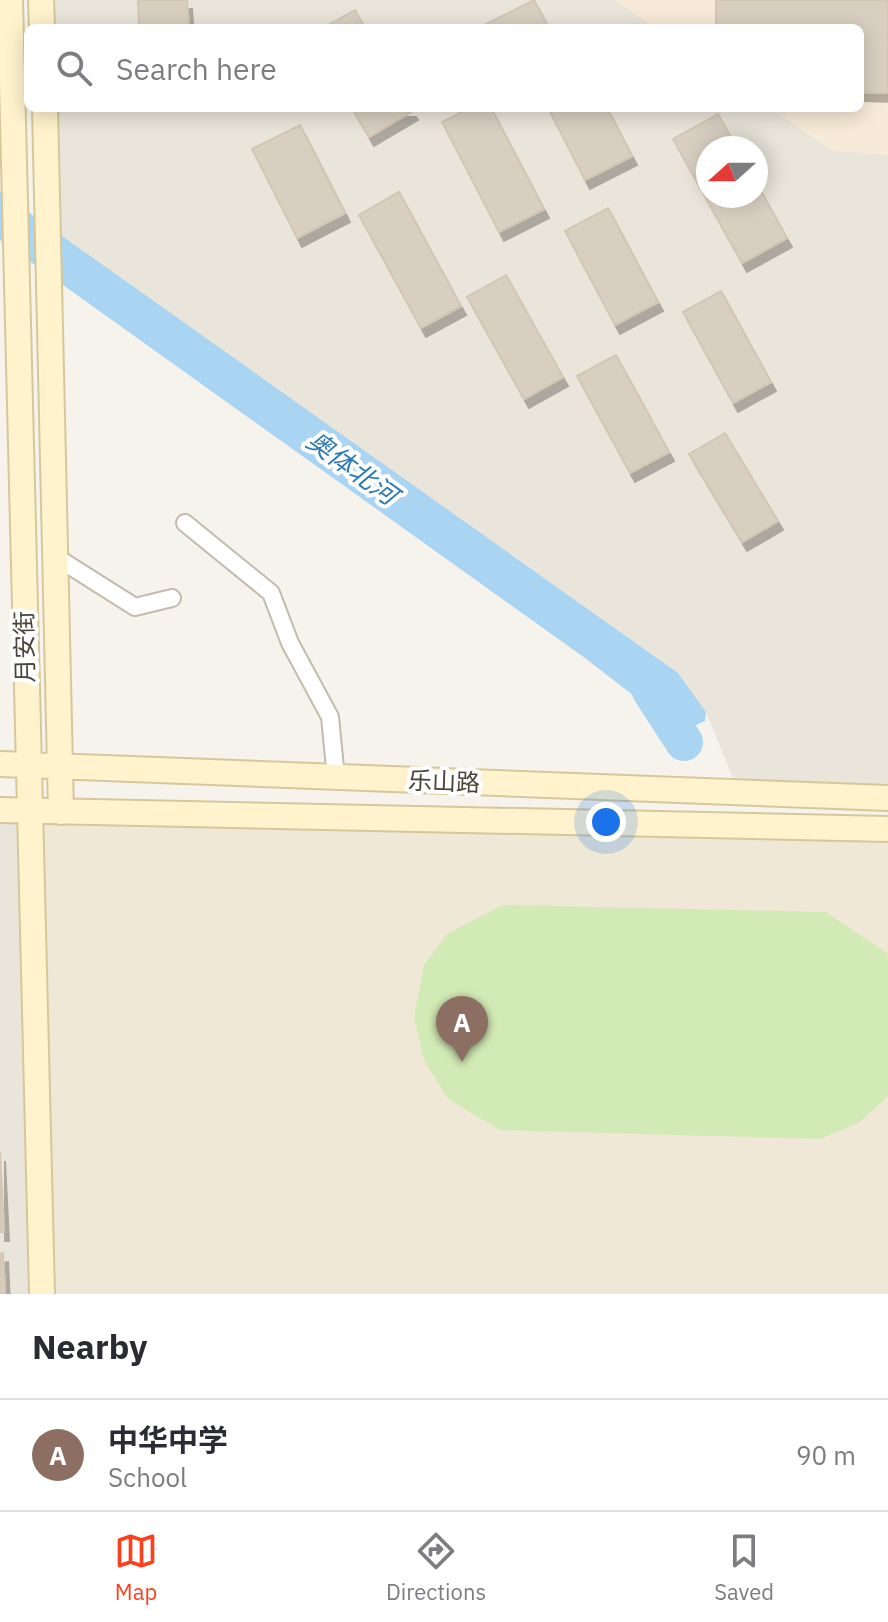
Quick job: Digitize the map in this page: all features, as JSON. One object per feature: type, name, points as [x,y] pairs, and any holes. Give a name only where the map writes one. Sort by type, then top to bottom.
[{"type":"street","name":"月安街","points":[[10,0],[42,1294]]},
{"type":"street","points":[[41,0],[42,24]]},
{"type":"street","points":[[45,112],[61,812]]},
{"type":"street","points":[[185,523],[271,593],[290,643],[330,717],[336,778]]},
{"type":"street","points":[[56,557],[135,607],[172,598]]},
{"type":"street","name":"乐山路","points":[[0,764],[888,798]]},
{"type":"street","name":"乐山路","points":[[0,810],[888,829]]},
{"type":"shaded area","points":[[41,0],[615,0],[650,24],[42,24]]},
{"type":"shaded area","points":[[615,0],[888,0],[888,155],[832,150],[777,112],[864,112],[864,24],[650,24]]},
{"type":"shaded area","points":[[45,112],[777,112],[832,150],[888,155],[888,805],[739,793],[706,712],[678,673],[51,229]]},
{"type":"shaded area","points":[[0,810],[30,810],[42,1294],[0,1294]]},
{"type":"shaded area","points":[[30,810],[888,830],[888,1294],[42,1294]]},
{"type":"green space","points":[[503,905],[826,912],[888,954],[888,1096],[860,1122],[820,1139],[500,1130],[448,1099],[424,1060],[414,1018],[424,965],[448,933]]},
{"type":"water","points":[[0,192],[678,673],[706,712],[705,721],[680,732],[655,722],[638,699],[585,658],[0,240]]},
{"type":"building","points":[[138,0],[187,0],[189,24],[139,24]]},
{"type":"building","points":[[534,0],[547,24],[486,24]]},
{"type":"building","points":[[716,0],[888,0],[888,93],[864,92],[864,24],[716,24]]},
{"type":"building","points":[[355,10],[363,24],[330,24]]},
{"type":"building","points":[[354,112],[411,112],[369,137]]},
{"type":"building","points":[[462,112],[493,112],[544,209],[499,232],[442,122]]},
{"type":"building","points":[[550,112],[609,112],[632,156],[585,180]]},
{"type":"building","points":[[718,114],[730,136],[696,136],[696,180],[673,139]]},
{"type":"building","points":[[300,125],[345,213],[297,238],[252,149]]},
{"type":"building","points":[[399,192],[461,306],[421,328],[359,215]]},
{"type":"building","points":[[768,204],[787,238],[742,263],[711,208],[768,208]]},
{"type":"building","points":[[608,208],[658,302],[615,325],[565,231]]},
{"type":"building","points":[[506,275],[563,377],[524,399],[467,297]]},
{"type":"building","points":[[721,291],[771,382],[733,403],[683,312]]},
{"type":"building","points":[[616,355],[669,452],[630,473],[577,376]]},
{"type":"building","points":[[725,433],[778,521],[742,542],[689,454]]},
{"type":"building","points":[[0,1152],[4,1232],[0,1232]]},
{"type":"building","points":[[3,1253],[5,1294],[0,1294],[0,1254]]},
{"type":"waterway","name":"奥体北河","points":[[651,691],[684,742]]},
{"type":"place","name":"中华中学","points":[[462,1062]]}]
